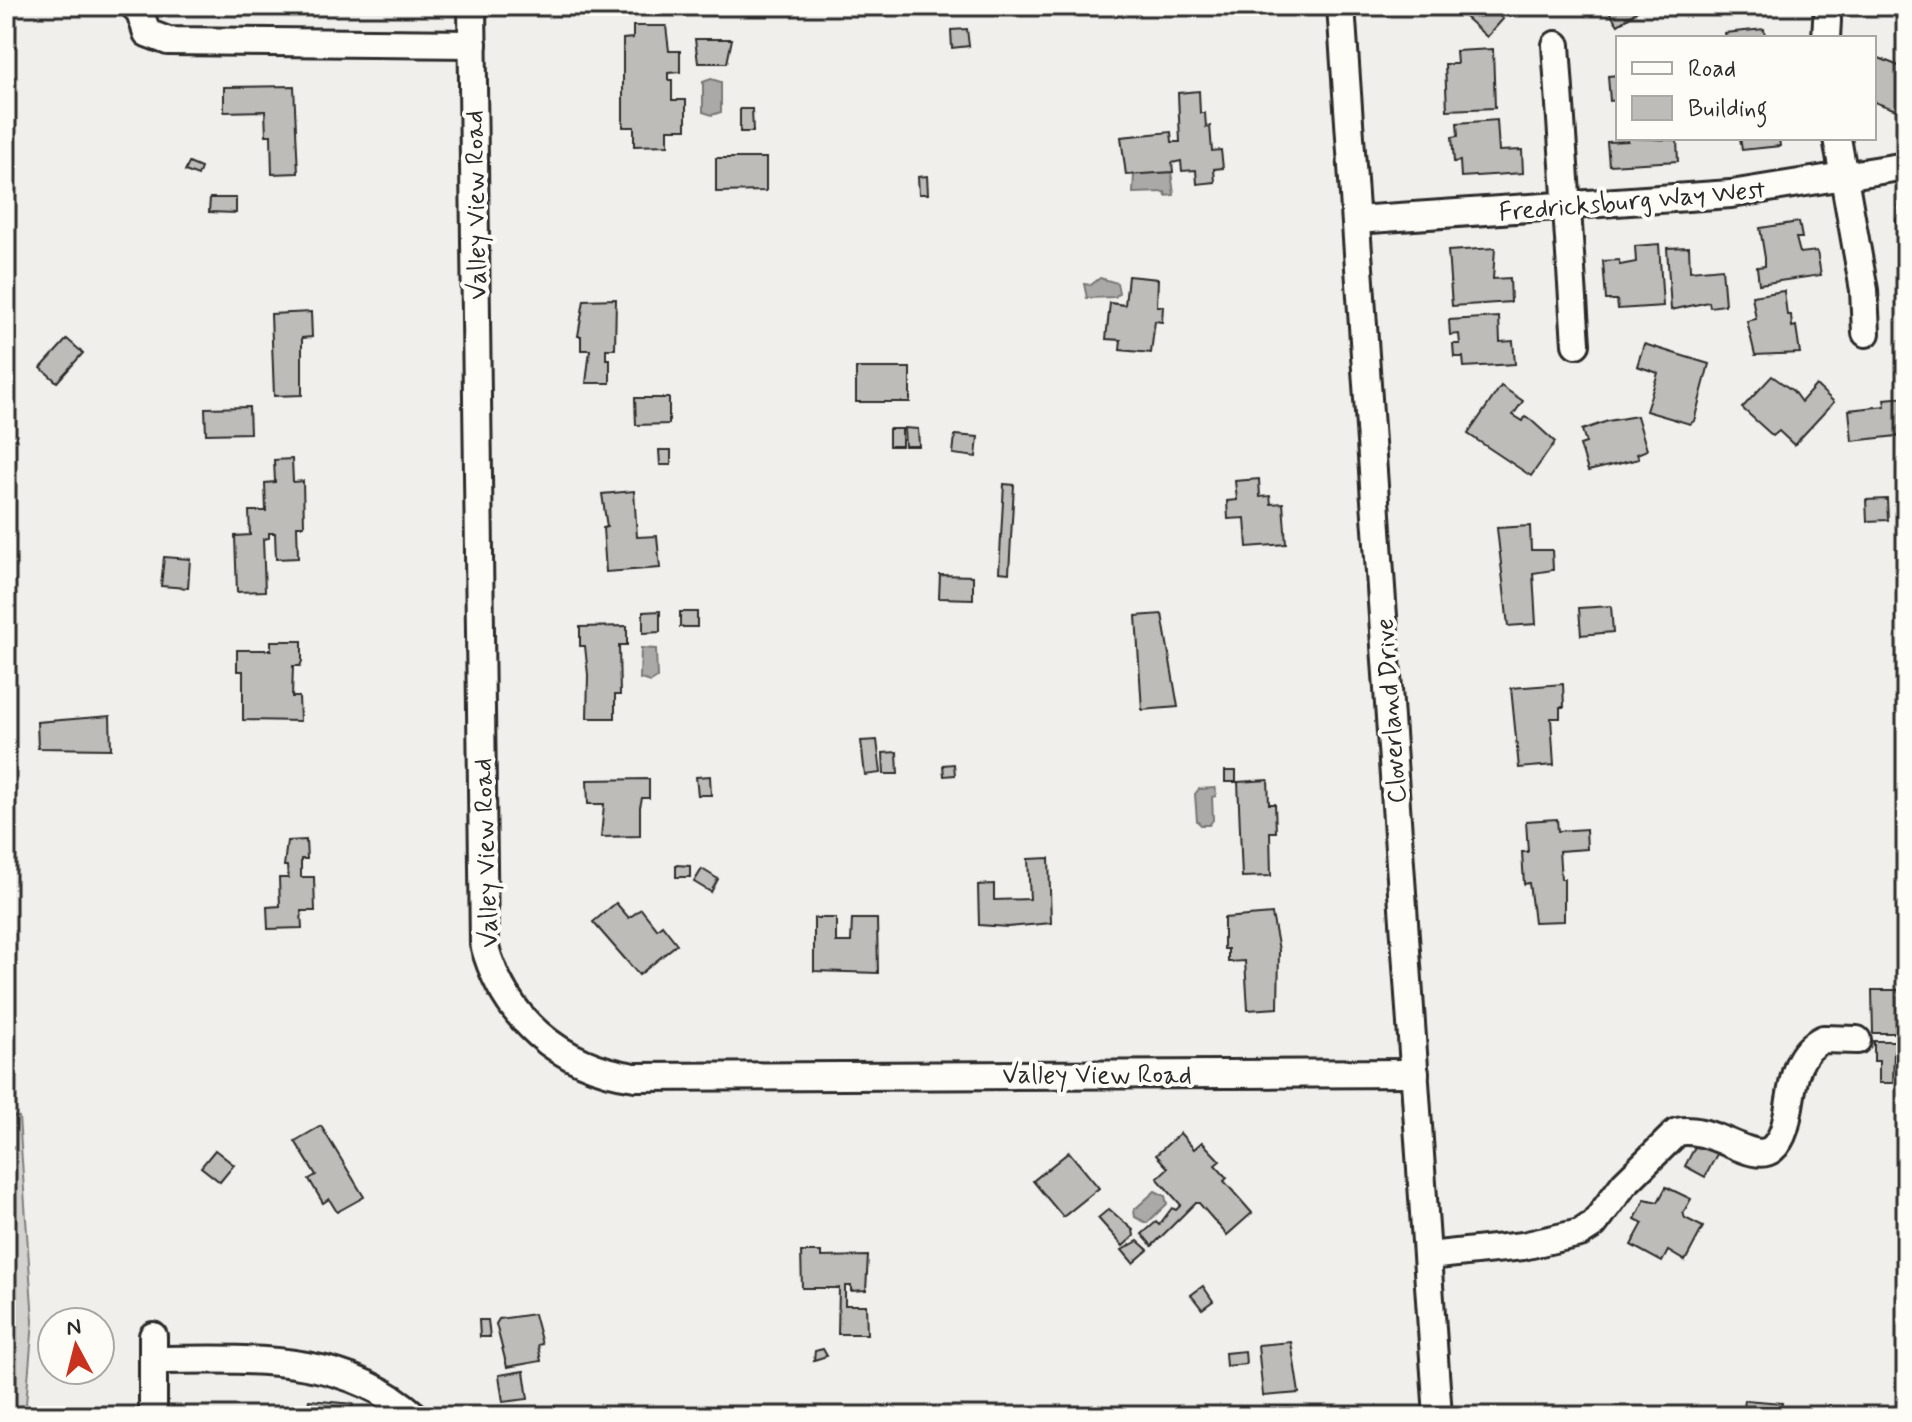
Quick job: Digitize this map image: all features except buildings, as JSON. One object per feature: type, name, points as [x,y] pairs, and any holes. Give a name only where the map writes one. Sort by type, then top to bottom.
[{"type":"street","name":"Valley View Road","points":[[472,6],[484,944],[495,979],[524,1021],[551,1046],[578,1062],[635,1077],[1415,1073]]},
{"type":"street","name":"Cloverland Drive","points":[[1341,6],[1438,1416]]},
{"type":"street","points":[[140,8],[147,33],[156,39],[168,41],[473,44]]},
{"type":"street","points":[[1556,45],[1576,344]]},
{"type":"street","points":[[1837,140],[1864,290],[1866,333]]},
{"type":"street","name":"Fredricksburg Way West","points":[[1356,220],[1731,194],[1906,166]]},
{"type":"street","points":[[1428,1256],[1523,1246],[1580,1233],[1594,1224],[1624,1184],[1677,1132],[1706,1131],[1753,1154],[1767,1152],[1777,1143],[1796,1072],[1807,1051],[1823,1039],[1857,1040]]},
{"type":"street","points":[[153,1416],[153,1348],[258,1359],[324,1370],[372,1387],[415,1416]]},
{"type":"shaded area","points":[[711,79],[721,82],[721,112],[712,115],[703,112],[703,82]]},
{"type":"shaded area","points":[[1171,171],[1174,195],[1166,196],[1165,192],[1133,193],[1134,174]]},
{"type":"shaded area","points":[[1100,278],[1117,283],[1119,293],[1115,297],[1087,298],[1084,284],[1091,285]]},
{"type":"shaded area","points":[[641,648],[656,649],[657,678],[651,682],[640,679]]},
{"type":"shaded area","points":[[1215,788],[1216,796],[1212,797],[1213,820],[1209,825],[1201,825],[1197,821],[1195,794],[1199,789]]},
{"type":"shaded area","points":[[6,1116],[19,1117],[33,1321],[25,1416],[6,1416]]},
{"type":"shaded area","points":[[1155,1191],[1165,1196],[1167,1204],[1147,1223],[1135,1217],[1134,1210]]}]
